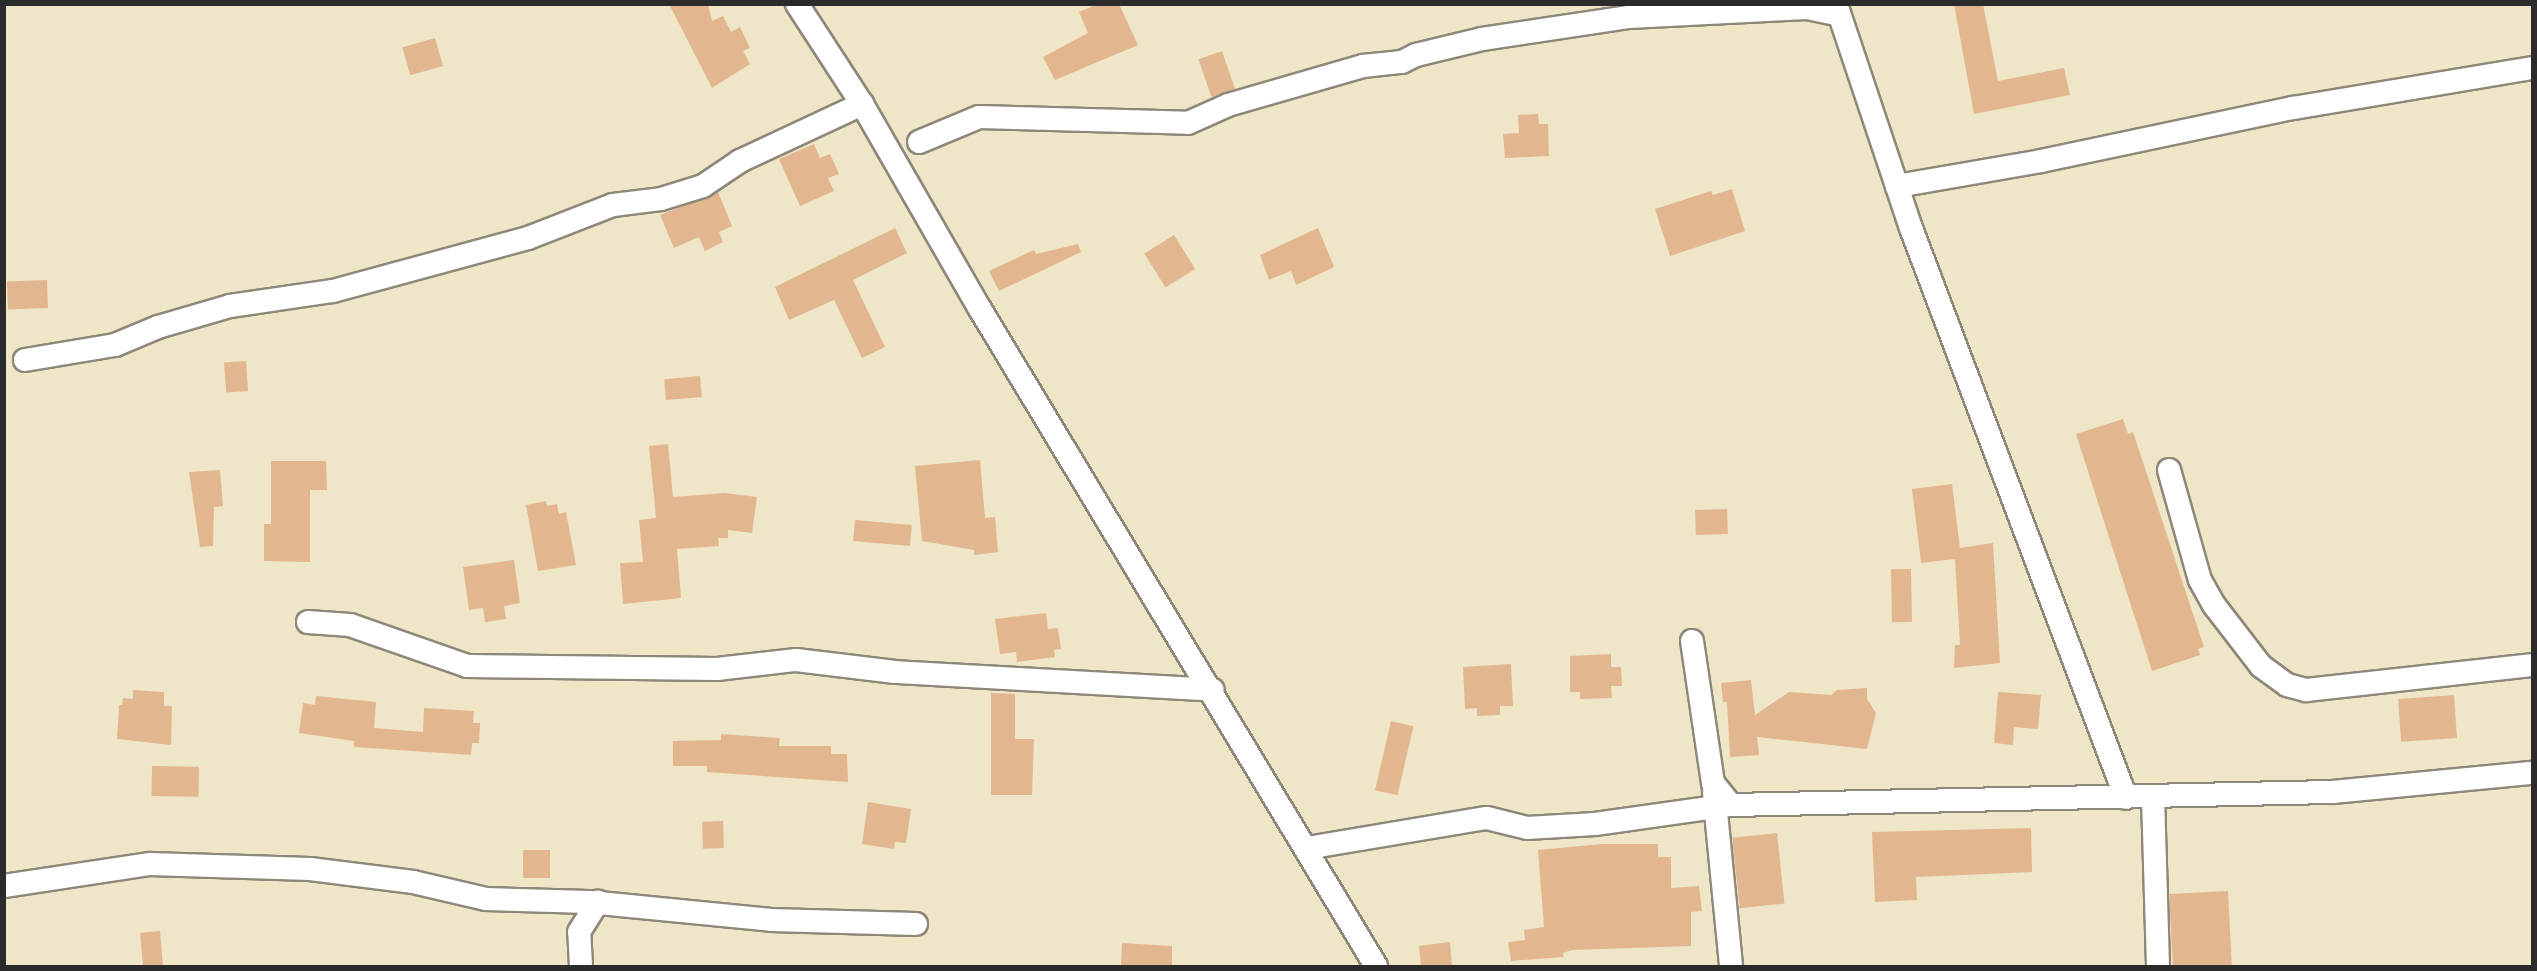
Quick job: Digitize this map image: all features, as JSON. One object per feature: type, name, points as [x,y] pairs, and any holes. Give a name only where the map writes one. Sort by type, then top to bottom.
[{"type":"street","points":[[797,4],[862,104],[980,309],[1212,690],[1376,966]]},
{"type":"street","points":[[919,142],[979,117],[1188,123],[1228,105],[1344,72],[1402,62],[1416,55],[1482,39],[1677,12],[1811,6],[1838,10],[1897,186],[2126,798]]},
{"type":"street","points":[[1897,186],[2041,161],[2293,108],[2532,68]]},
{"type":"street","points":[[25,360],[115,345],[158,327],[220,309],[333,291],[528,238],[613,205],[671,196],[703,186],[740,161],[862,104]]},
{"type":"street","points":[[2169,470],[2200,580],[2214,604],[2261,666],[2287,685],[2306,690],[2532,665]]},
{"type":"street","points":[[308,622],[350,625],[466,666],[717,669],[796,660],[895,672],[1212,690]]},
{"type":"street","points":[[1692,641],[1720,797],[1731,966]]},
{"type":"street","points":[[1306,848],[1487,818],[1527,828],[1595,824],[1720,797],[2126,798],[2333,792],[2532,773]]},
{"type":"street","points":[[2153,797],[2158,966]]},
{"type":"street","points":[[1326,881],[1330,859],[1347,841]]},
{"type":"street","points":[[4,886],[150,864],[310,868],[413,882],[486,898],[598,902],[771,920],[916,924]]},
{"type":"street","points":[[563,901],[579,932],[581,966]]},
{"type":"street","points":[[579,932],[598,902]]},
{"type":"building","points":[[669,4],[708,4],[712,21],[723,16],[731,32],[740,27],[750,48],[743,51],[750,64],[712,88]]},
{"type":"building","points":[[1098,4],[1119,4],[1138,45],[1055,80],[1043,57],[1088,33],[1079,12]]},
{"type":"building","points":[[1954,4],[1983,4],[1998,81],[2064,68],[2070,95],[1974,114]]},
{"type":"building","points":[[435,38],[443,66],[410,75],[402,47]]},
{"type":"building","points":[[1222,51],[1235,89],[1211,97],[1198,59]]},
{"type":"building","points":[[1538,114],[1539,124],[1548,124],[1549,156],[1505,158],[1503,134],[1519,133],[1518,115]]},
{"type":"building","points":[[814,144],[820,158],[830,154],[839,174],[828,178],[834,191],[800,206],[779,159]]},
{"type":"building","points":[[1732,189],[1745,231],[1670,256],[1655,209],[1711,191],[1713,195]]},
{"type":"building","points":[[718,192],[732,226],[719,232],[723,242],[705,251],[699,237],[674,248],[660,215]]},
{"type":"building","points":[[895,228],[907,253],[853,280],[885,347],[862,358],[834,300],[789,320],[775,287]]},
{"type":"building","points":[[1318,228],[1334,267],[1296,285],[1291,271],[1269,280],[1260,255]]},
{"type":"building","points":[[1174,235],[1195,269],[1166,287],[1144,254]]},
{"type":"building","points":[[1078,244],[1081,252],[999,291],[989,271],[1034,250],[1036,254]]},
{"type":"building","points":[[47,280],[48,308],[8,309],[7,281]]},
{"type":"building","points":[[246,361],[248,391],[226,392],[224,363]]},
{"type":"building","points":[[700,376],[702,397],[666,400],[664,379]]},
{"type":"building","points":[[2123,419],[2128,434],[2133,432],[2204,647],[2198,649],[2200,655],[2152,671],[2076,434]]},
{"type":"building","points":[[668,444],[673,497],[725,493],[757,497],[752,533],[728,530],[728,538],[718,538],[719,546],[677,549],[681,598],[623,604],[620,563],[643,562],[639,520],[656,518],[649,446]]},
{"type":"building","points":[[980,460],[985,518],[995,517],[998,552],[974,555],[974,550],[922,541],[915,466]]},
{"type":"building","points":[[271,461],[326,461],[327,490],[310,490],[310,562],[264,561],[264,524],[271,524]]},
{"type":"building","points":[[220,470],[223,506],[214,507],[213,546],[200,547],[189,472]]},
{"type":"building","points":[[1952,484],[1960,548],[1993,543],[2000,663],[1954,668],[1955,645],[1960,645],[1955,559],[1921,563],[1912,489]]},
{"type":"building","points":[[546,501],[547,506],[557,504],[559,514],[566,512],[576,565],[538,571],[526,505]]},
{"type":"building","points":[[1727,509],[1728,534],[1696,535],[1695,510]]},
{"type":"building","points":[[855,520],[912,525],[910,546],[853,541]]},
{"type":"building","points":[[514,560],[520,603],[504,606],[506,619],[485,622],[483,608],[469,610],[463,567]]},
{"type":"building","points":[[1891,569],[1911,569],[1912,622],[1892,622]]},
{"type":"building","points":[[1046,613],[1048,629],[1058,628],[1061,649],[1054,650],[1055,657],[1017,662],[1016,652],[1000,654],[995,619]]},
{"type":"building","points":[[1611,654],[1611,667],[1621,667],[1622,686],[1611,686],[1612,698],[1580,699],[1580,692],[1570,692],[1570,656]]},
{"type":"building","points":[[1511,664],[1513,706],[1500,706],[1500,715],[1477,716],[1477,708],[1465,709],[1463,667]]},
{"type":"building","points":[[1751,680],[1755,715],[1789,692],[1831,695],[1837,690],[1867,688],[1867,699],[1876,713],[1867,749],[1757,737],[1759,755],[1730,757],[1727,702],[1723,702],[1721,683]]},
{"type":"building","points":[[133,690],[164,692],[164,706],[172,706],[171,745],[117,739],[119,705],[122,705],[123,698],[133,699]]},
{"type":"building","points":[[1998,692],[2041,695],[2038,729],[2014,727],[2013,745],[1994,743]]},
{"type":"building","points":[[991,693],[1015,694],[1015,739],[1034,739],[1032,795],[991,795]]},
{"type":"building","points":[[2454,695],[2457,738],[2401,742],[2398,699]]},
{"type":"building","points":[[316,696],[376,702],[374,728],[423,732],[424,708],[474,711],[473,723],[480,723],[479,743],[472,743],[471,755],[354,747],[354,741],[299,733],[303,703],[315,705]]},
{"type":"building","points":[[1391,721],[1413,726],[1397,795],[1375,790]]},
{"type":"building","points":[[721,734],[780,738],[779,746],[831,746],[831,754],[847,754],[848,782],[707,772],[707,766],[673,766],[673,741],[721,740]]},
{"type":"building","points":[[152,766],[199,767],[198,797],[151,796]]},
{"type":"building","points":[[868,802],[911,809],[906,843],[895,842],[894,849],[862,844]]},
{"type":"building","points":[[723,821],[724,848],[703,849],[702,822]]},
{"type":"building","points":[[2031,828],[2032,872],[1916,877],[1917,900],[1875,902],[1872,832]]},
{"type":"building","points":[[1777,833],[1784,904],[1740,908],[1732,838]]},
{"type":"building","points":[[1602,844],[1658,844],[1658,857],[1671,857],[1671,888],[1699,886],[1702,911],[1691,912],[1691,946],[1572,950],[1563,953],[1564,957],[1511,961],[1508,942],[1525,940],[1524,930],[1544,927],[1538,850]]},
{"type":"building","points":[[523,850],[550,850],[550,878],[523,878]]},
{"type":"building","points":[[2228,891],[2232,966],[2173,966],[2169,894]]},
{"type":"building","points":[[160,931],[163,966],[143,966],[140,933]]},
{"type":"building","points":[[1450,942],[1452,966],[1421,966],[1419,946]]},
{"type":"building","points":[[1122,943],[1172,946],[1172,966],[1121,966]]}]
